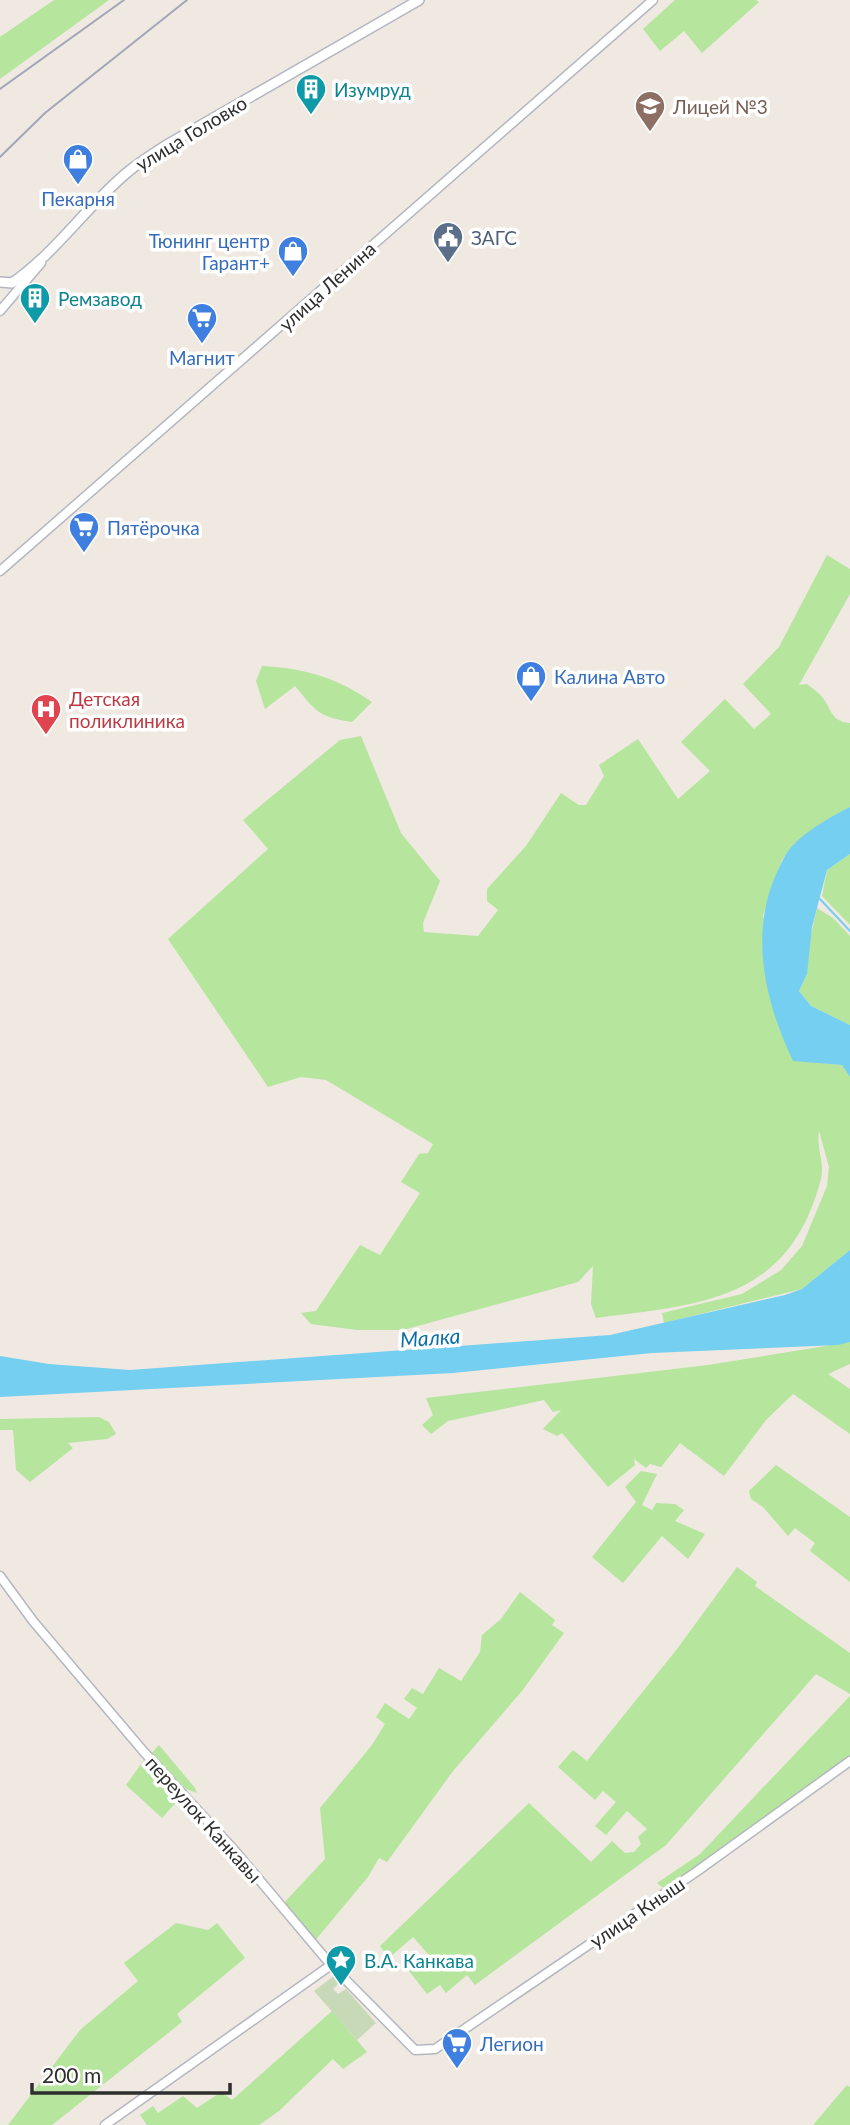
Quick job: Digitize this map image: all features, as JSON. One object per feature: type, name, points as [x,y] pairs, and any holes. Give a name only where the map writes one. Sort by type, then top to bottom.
[{"type":"main road","name":"улица Головко","points":[[48,255],[128,171],[164,146],[419,0]]},
{"type":"main road","points":[[0,282],[12,283],[48,255]]},
{"type":"street","name":"улица Ленина","points":[[0,571],[653,0]]},
{"type":"street","name":"улица Головко","points":[[0,311],[48,255]]},
{"type":"street","name":"переулок Канкавы","points":[[0,1576],[33,1621],[144,1752],[235,1851],[331,1965],[408,2045],[420,2051]]},
{"type":"street","name":"улица Кныш","points":[[420,2051],[435,2049],[696,1872],[850,1761]]},
{"type":"street","points":[[317,1949],[321,1960],[317,1975]]},
{"type":"street","points":[[105,2125],[331,1965]]},
{"type":"street","points":[[317,1975],[332,1972],[342,1975]]},
{"type":"green space","points":[[54,0],[109,0],[0,79],[0,37]]},
{"type":"green space","points":[[675,0],[759,2],[702,53],[684,31],[660,51],[643,29]]},
{"type":"green space","points":[[827,555],[850,569],[850,594],[799,685],[807,684],[821,696],[837,719],[850,723],[850,807],[795,843],[782,860],[763,915],[793,1060],[842,1065],[850,1077],[850,1250],[802,1289],[664,1323],[662,1313],[742,1294],[781,1270],[802,1246],[827,1186],[829,1167],[819,1131],[822,1173],[807,1219],[788,1250],[764,1272],[737,1289],[707,1300],[673,1307],[596,1318],[591,1304],[593,1266],[578,1282],[403,1330],[357,1330],[311,1324],[301,1313],[316,1311],[360,1245],[380,1255],[420,1193],[401,1182],[419,1154],[428,1153],[433,1144],[326,1080],[301,1077],[268,1087],[168,939],[268,849],[243,820],[340,740],[361,736],[401,833],[440,881],[423,923],[424,932],[478,936],[498,910],[487,901],[487,889],[526,846],[561,793],[579,805],[586,805],[604,776],[599,765],[638,739],[678,799],[710,771],[681,742],[725,699],[754,729],[771,714],[743,684],[779,647]]},
{"type":"green space","points":[[262,666],[292,669],[320,676],[372,702],[352,722],[341,720],[319,712],[295,686],[265,709],[256,681]]},
{"type":"green space","points":[[850,854],[850,925],[822,896],[827,870]]},
{"type":"green space","points":[[817,908],[833,918],[850,936],[850,1025],[811,1006],[799,991],[807,974],[807,952]]},
{"type":"green space","points":[[850,1342],[850,1364],[828,1374],[850,1389],[850,1434],[793,1394],[766,1420],[724,1476],[680,1443],[661,1467],[650,1464],[646,1468],[634,1459],[635,1465],[608,1487],[562,1433],[557,1436],[543,1429],[561,1410],[553,1412],[544,1400],[448,1421],[431,1434],[422,1425],[433,1415],[426,1398],[708,1365]]},
{"type":"green space","points":[[99,1417],[109,1422],[116,1434],[107,1439],[68,1443],[73,1448],[30,1482],[16,1470],[13,1430],[0,1430],[0,1419]]},
{"type":"green space","points":[[776,1465],[850,1517],[850,1582],[810,1551],[815,1543],[795,1528],[788,1536],[763,1507],[751,1499],[749,1491]]},
{"type":"green space","points":[[641,1471],[657,1474],[642,1505],[652,1510],[656,1503],[675,1504],[684,1510],[675,1521],[705,1534],[688,1559],[662,1536],[623,1583],[592,1557],[636,1502],[625,1487]]},
{"type":"green space","points":[[737,1567],[757,1582],[755,1586],[850,1653],[850,1694],[816,1674],[666,1845],[475,1985],[467,1975],[446,1993],[440,1985],[427,1994],[409,1971],[428,1954],[413,1937],[389,1958],[380,1946],[529,1803],[591,1862],[612,1841],[625,1853],[634,1852],[641,1844],[638,1837],[647,1829],[627,1811],[606,1835],[595,1826],[616,1802],[603,1791],[595,1800],[558,1767],[573,1750],[587,1761],[677,1649]]},
{"type":"green space","points":[[520,1592],[555,1620],[552,1625],[564,1633],[522,1691],[453,1771],[387,1862],[379,1858],[368,1877],[313,1943],[281,1906],[325,1859],[320,1808],[372,1745],[385,1724],[376,1717],[385,1703],[409,1719],[417,1708],[404,1699],[412,1688],[423,1694],[439,1668],[461,1681],[480,1652],[482,1635],[501,1619]]},
{"type":"green space","points":[[850,1696],[850,1761],[667,1891],[657,1883],[700,1854]]},
{"type":"green space","points":[[159,1745],[197,1793],[186,1789],[151,1754]]},
{"type":"green space","points":[[144,1760],[180,1798],[162,1818],[126,1785]]},
{"type":"green space","points":[[176,1923],[208,1930],[217,1923],[245,1958],[177,2014],[182,2022],[52,2125],[8,2125],[80,2030],[138,1981],[124,1963]]},
{"type":"green space","points":[[335,1975],[340,1982],[333,1989],[338,1994],[346,1989],[376,2023],[357,2040],[314,1991]]},
{"type":"green space","points":[[332,2011],[367,2052],[343,2069],[333,2059],[279,2111],[259,2125],[147,2125],[140,2115],[153,2106],[158,2113],[183,2096],[197,2108],[221,2092],[232,2100]]},
{"type":"green space","points":[[847,2085],[850,2087],[850,2125],[813,2125]]},
{"type":"water","points":[[850,807],[850,854],[827,870],[812,927],[807,974],[799,991],[811,1006],[850,1025],[850,1077],[842,1065],[793,1061],[775,1017],[764,971],[762,948],[767,902],[774,879],[786,855],[808,832]]},
{"type":"water","points":[[850,1250],[850,1342],[838,1345],[652,1353],[453,1373],[0,1397],[0,1356],[49,1364],[130,1370],[610,1335],[802,1289]]},
{"type":"waterway","points":[[820,899],[850,931]]},
{"type":"railway","points":[[0,89],[124,0]]},
{"type":"railway","points":[[0,157],[45,113],[187,0]]},
{"type":"place","name":"Изумруд","points":[[311,116]]},
{"type":"place","name":"Лицей №3","points":[[650,133]]},
{"type":"place","name":"Пекарня","points":[[78,186]]},
{"type":"place","name":"ЗАГС","points":[[448,264]]},
{"type":"place","name":"Тюнинг центр Гарант+","points":[[293,278]]},
{"type":"place","name":"Ремзавод","points":[[35,325]]},
{"type":"place","name":"Магнит","points":[[202,345]]},
{"type":"place","name":"Пятёрочка","points":[[84,554]]},
{"type":"place","name":"Калина Авто","points":[[531,703]]},
{"type":"place","name":"Детская поликлиника","points":[[46,736]]},
{"type":"place","name":"В.А. Канкава","points":[[341,1987]]},
{"type":"place","name":"Легион","points":[[457,2070]]},
{"type":"water label","name":"Малка","points":[[430,1337]]}]
